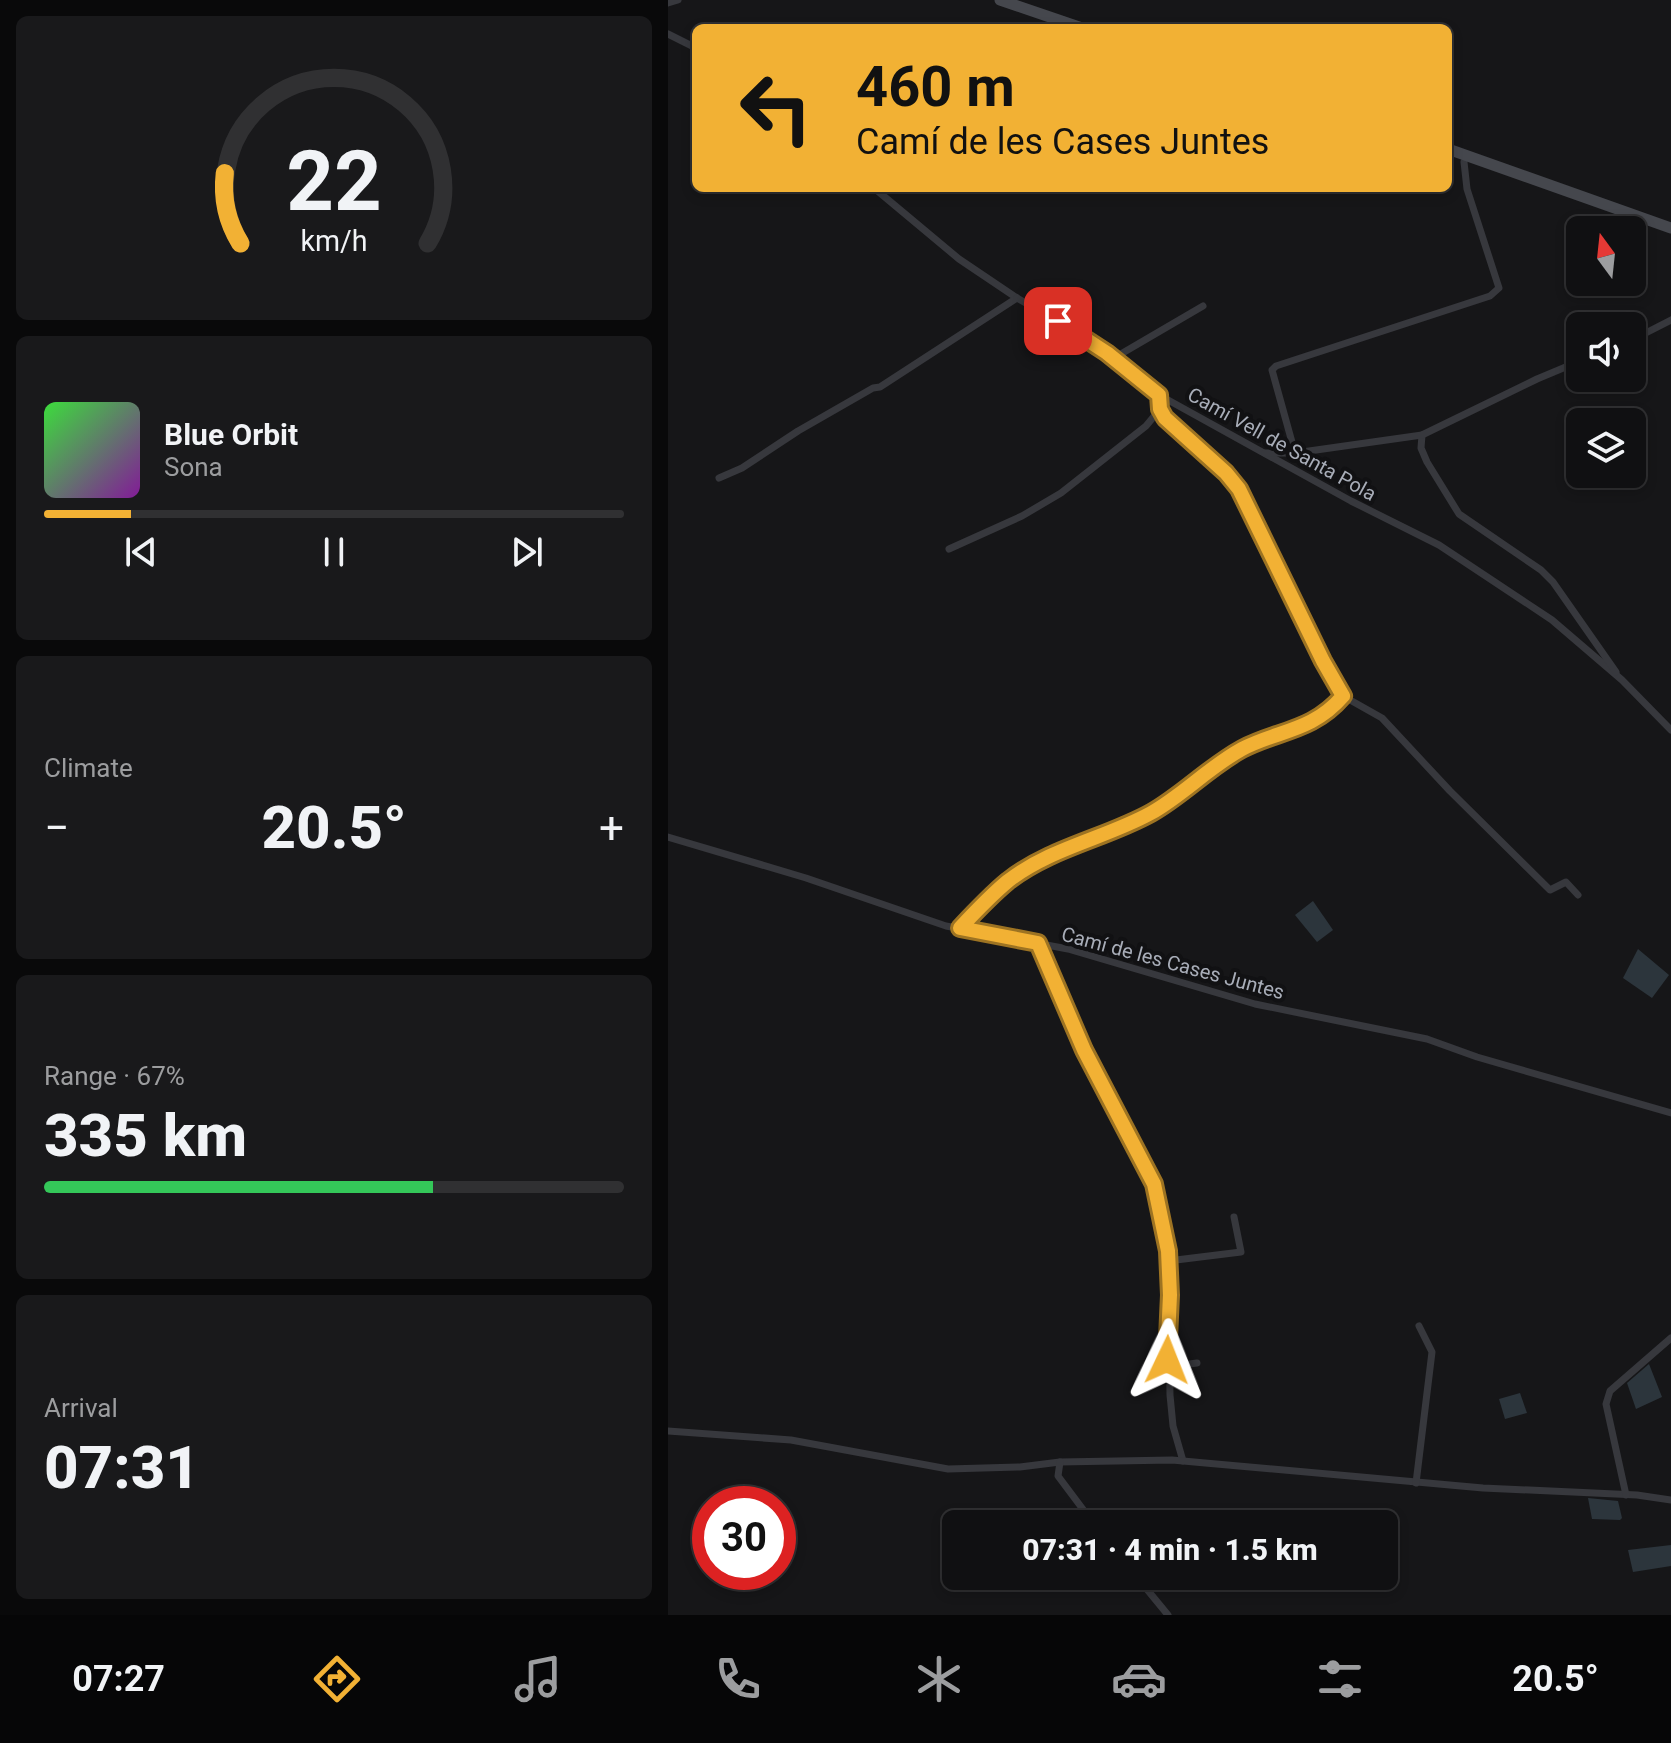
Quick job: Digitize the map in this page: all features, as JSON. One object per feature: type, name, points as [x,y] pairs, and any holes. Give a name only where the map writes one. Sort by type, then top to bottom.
[{"type":"main road","points":[[1000,0],[1070,24]]},
{"type":"main road","points":[[1014,0],[1083,24]]},
{"type":"main road","points":[[1452,150],[1671,230]]},
{"type":"main road","points":[[1452,158],[1671,230]]},
{"type":"street","points":[[668,3],[678,0]]},
{"type":"street","points":[[668,34],[692,46]]},
{"type":"street","points":[[1295,453],[1272,370],[1276,366],[1490,296],[1499,288],[1467,189],[1464,162]]},
{"type":"street","name":"Camí Vell de Santa Pola","points":[[879,192],[959,259],[1017,298],[1078,333],[1159,395],[1262,453],[1439,545],[1552,620],[1622,680],[1671,730]]},
{"type":"street","points":[[719,478],[742,468],[798,431],[880,387],[1017,298]]},
{"type":"street","points":[[1114,358],[1203,306]]},
{"type":"street","points":[[1646,333],[1671,320]]},
{"type":"street","points":[[1262,453],[1295,453],[1422,435],[1566,367]]},
{"type":"street","points":[[1159,395],[1160,409],[1239,489],[1343,696],[1382,718],[1550,890],[1566,882],[1578,895]]},
{"type":"street","points":[[949,549],[1022,516],[1061,493],[1146,426],[1160,409]]},
{"type":"street","points":[[1422,435],[1421,448],[1427,462],[1459,514],[1541,570],[1553,582],[1622,680]]},
{"type":"street","points":[[960,928],[1007,881],[1021,872],[1070,847],[1145,816],[1243,749],[1298,729],[1336,705],[1343,696]]},
{"type":"street","name":"Camí de les Cases Juntes","points":[[668,837],[806,878],[946,926],[1038,943],[1255,1004],[1427,1039],[1491,1062],[1671,1113]]},
{"type":"street","points":[[1038,943],[1084,1050],[1154,1184],[1168,1261],[1168,1367],[1173,1426],[1183,1461]]},
{"type":"street","points":[[1168,1261],[1241,1252],[1234,1217]]},
{"type":"street","points":[[1416,1483],[1432,1352],[1419,1326]]},
{"type":"street","points":[[1626,1495],[1606,1404],[1610,1391],[1671,1338]]},
{"type":"street","points":[[1168,1367],[1197,1363]]},
{"type":"street","points":[[668,1431],[791,1440],[948,1469],[1020,1467],[1060,1462],[1183,1461],[1416,1483],[1671,1500]]},
{"type":"street","points":[[1060,1462],[1058,1476],[1084,1510]]},
{"type":"street","points":[[1147,1590],[1168,1615]]},
{"type":"shaded area","points":[[1313,901],[1333,930],[1317,942],[1295,915]]},
{"type":"shaded area","points":[[1638,949],[1669,975],[1652,998],[1623,978]]},
{"type":"shaded area","points":[[1649,1364],[1662,1397],[1636,1409],[1627,1383]]},
{"type":"shaded area","points":[[1520,1393],[1527,1413],[1505,1419],[1499,1399]]},
{"type":"shaded area","points":[[1588,1498],[1618,1501],[1622,1518],[1592,1519]]},
{"type":"shaded area","points":[[1671,1545],[1671,1566],[1633,1572],[1628,1550]]},
{"type":"route","points":[[1058,321],[1107,353],[1159,395],[1160,409],[1165,418],[1226,473],[1239,489],[1343,696],[1336,705],[1298,729],[1243,749],[1145,816],[1070,847],[1021,872],[1007,881],[960,928],[1038,943],[1084,1050],[1154,1184],[1168,1251],[1170,1295],[1167,1360]]}]
